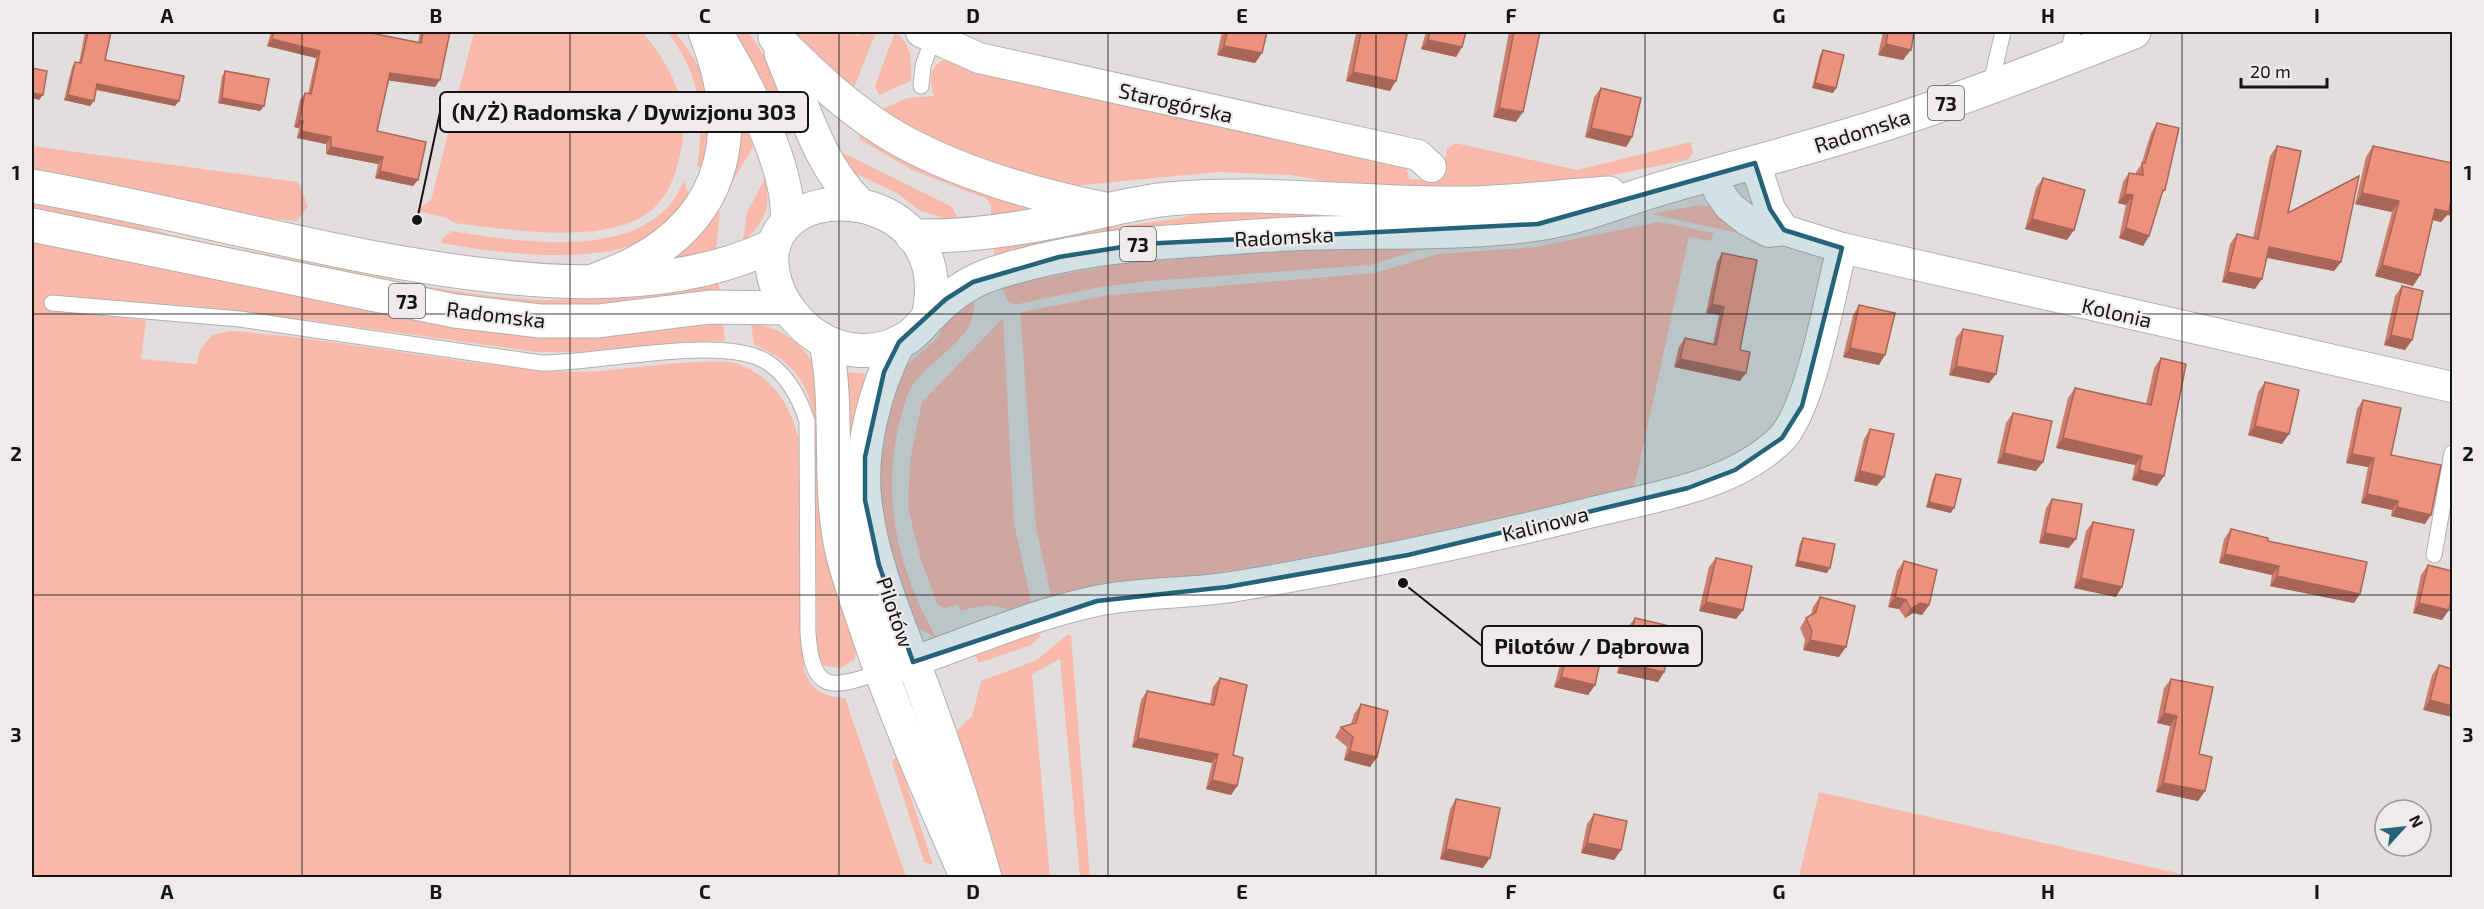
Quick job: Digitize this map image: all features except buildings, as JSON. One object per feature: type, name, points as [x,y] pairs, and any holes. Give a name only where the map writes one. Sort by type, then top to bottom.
[{"type":"main road","points":[[590,283],[636,263],[658,249],[702,205],[718,172],[724,154],[726,108],[717,61],[705,32]]},
{"type":"main road","points":[[714,32],[740,74],[754,104],[786,194],[780,234]]},
{"type":"main road","name":"Radomska","points":[[928,317],[946,299],[973,282],[1059,257],[1141,244],[1316,233],[1435,233],[1538,224],[1575,217],[1652,191],[1888,123],[1990,87],[2070,45],[2134,32]]},
{"type":"main road","points":[[773,34],[820,150],[843,187],[860,204]]},
{"type":"main road","points":[[773,34],[844,101],[901,140],[953,165],[1034,193],[1105,209]]},
{"type":"main road","name":"Radomska","points":[[32,186],[304,245],[414,265],[517,279],[590,283],[686,272],[746,259],[780,234]]},
{"type":"main road","name":"Radomska","points":[[912,236],[951,237],[1024,227],[1105,209],[1168,200],[1223,196],[1268,195],[1460,203],[1652,191]]},
{"type":"main road","name":"73","points":[[842,203],[860,204],[891,217],[912,236],[925,257],[931,276],[932,294],[928,317],[918,329],[898,342],[870,351],[848,349],[826,342],[807,330],[788,308],[775,283],[772,261],[780,234],[815,207],[842,203]]},
{"type":"main road","name":"Radomska","points":[[32,225],[455,311],[507,319],[598,321],[710,307],[788,308]]},
{"type":"main road","name":"Pilotów","points":[[826,342],[833,378],[834,502],[841,545],[881,672],[916,763],[967,878]]},
{"type":"main road","name":"Pilotów","points":[[898,342],[884,372],[874,407],[865,457],[865,501],[879,565],[966,810],[985,878]]},
{"type":"street","name":"Starogórska","points":[[927,35],[979,58],[1418,155],[1431,166]]},
{"type":"street","points":[[1755,163],[1770,209],[1784,230]]},
{"type":"street","name":"Kolonia","points":[[1713,175],[1719,192],[1729,206],[1748,221],[1769,232],[1784,230],[1842,248],[2452,387]]},
{"type":"street","name":"Kalinowa","points":[[881,672],[1040,616],[1097,601],[1227,587],[1408,555],[1688,488],[1735,470],[1760,457],[1782,438],[1802,406],[1842,248]]},
{"type":"lane","points":[[1990,87],[2003,32]]},
{"type":"lane","points":[[921,86],[927,35]]},
{"type":"lane","points":[[52,303],[240,319],[541,363],[564,363],[702,350],[733,350],[768,362],[800,398],[807,421],[808,633],[810,660],[814,671],[819,678],[838,684],[881,672]]},
{"type":"lane","points":[[2434,555],[2452,453]]},
{"type":"highlighted area","points":[[1755,163],[1770,209],[1784,230],[1842,248],[1802,406],[1782,438],[1735,470],[1688,488],[1408,555],[1227,587],[1097,601],[913,662],[879,565],[865,500],[865,457],[884,372],[899,342],[946,299],[973,282],[1059,257],[1141,244],[1538,224]]},
{"type":"shaded area","points":[[474,32],[642,32],[669,70],[683,113],[682,145],[676,170],[670,186],[655,207],[636,220],[613,228],[559,233],[454,223],[447,218],[416,211],[431,200]]},
{"type":"shaded area","points":[[667,32],[675,32],[699,67],[706,82],[711,111],[707,169],[697,166],[700,112],[693,79],[687,63]]},
{"type":"shaded area","points":[[731,32],[748,32],[756,43],[771,67],[802,130],[783,137]]},
{"type":"shaded area","points":[[793,32],[851,32],[858,36],[861,32],[876,32],[852,93],[815,59]]},
{"type":"shaded area","points":[[895,32],[905,42],[910,54],[911,81],[879,95],[875,86]]},
{"type":"shaded area","points":[[945,59],[1406,164],[1409,179],[1441,180],[1447,149],[1455,143],[1577,170],[1691,142],[1693,153],[1687,160],[1578,182],[1481,190],[1356,187],[1291,175],[1218,172],[1072,186],[946,151],[880,110],[907,98],[934,96],[931,74],[935,66]]},
{"type":"shaded area","points":[[740,117],[743,119],[753,147],[732,182],[726,180]]},
{"type":"shaded area","points":[[864,130],[1032,209],[991,216],[991,206],[987,199],[912,170],[859,139]]},
{"type":"shaded area","points":[[32,146],[298,182],[308,206],[297,221],[273,219],[32,171]]},
{"type":"shaded area","points":[[841,152],[951,206],[958,218],[943,218],[919,210],[897,193],[854,173],[835,153]]},
{"type":"shaded area","points":[[765,179],[767,206],[761,221],[743,241],[747,212]]},
{"type":"shaded area","points":[[685,180],[686,188],[692,199],[681,212],[653,235],[638,243],[618,249],[594,253],[541,255],[442,243],[442,238],[452,231],[504,239],[563,242],[619,235],[644,225],[665,210],[674,200]]},
{"type":"shaded area","points":[[32,198],[99,213],[171,235],[423,286],[489,296],[541,300],[620,298],[718,282],[720,293],[621,305],[514,306],[32,215]]},
{"type":"shaded area","points":[[1699,205],[1713,207],[1747,235],[1651,214]]},
{"type":"shaded area","points":[[712,208],[720,212],[716,250],[670,259]]},
{"type":"shaded area","points":[[1217,209],[1383,213],[995,257],[993,246],[1176,219]]},
{"type":"shaded area","points":[[1659,222],[1714,233],[1711,241],[1689,237],[1634,488],[1460,529],[1352,550],[1205,575],[1097,589],[1013,613],[993,606],[981,606],[961,611],[958,605],[945,608],[937,604],[920,557],[908,507],[910,461],[922,402],[1003,318],[1014,523],[1031,601],[1051,595],[1036,528],[1020,312],[1110,295],[1375,273],[1438,254],[1535,247]]},
{"type":"shaded area","points":[[32,237],[515,335],[599,338],[723,323],[725,341],[684,342],[579,352],[537,352],[300,319],[52,295],[49,311],[146,320],[141,359],[196,364],[200,350],[212,335],[231,331],[557,371],[574,372],[718,362],[738,364],[762,377],[772,386],[788,408],[800,447],[804,670],[811,683],[819,691],[830,696],[845,698],[906,877],[32,877]]},
{"type":"shaded area","points":[[1380,244],[1425,248],[1370,265],[1150,281],[1100,287],[1014,305],[1007,300],[1002,286],[1124,263]]},
{"type":"shaded area","points":[[973,297],[973,313],[968,327],[948,351],[913,385],[906,399],[894,452],[893,503],[901,553],[919,604],[935,637],[920,629],[912,619],[882,525],[880,470],[887,426],[900,374],[936,339],[954,312]]},
{"type":"shaded area","points":[[751,324],[770,327],[786,335],[800,346],[812,361],[858,647],[854,660],[840,668],[824,666],[819,658],[817,646],[815,433],[811,403],[800,378],[791,368],[769,352],[754,345]]},
{"type":"shaded area","points":[[844,373],[865,374],[849,454]]},
{"type":"shaded area","points":[[1039,632],[1040,637],[1031,645],[979,663],[975,655]]},
{"type":"shaded area","points":[[1067,635],[1071,635],[1090,877],[1080,877],[1060,659],[1032,674],[1050,877],[1002,877],[952,735],[972,716],[981,681],[1037,660]]},
{"type":"shaded area","points":[[897,755],[933,865],[924,862],[892,762]]},
{"type":"shaded area","points":[[1819,792],[2195,877],[1799,877]]},
{"type":"place","name":"(N/Ż) Radomska / Dywizjonu 303","points":[[417,220]]},
{"type":"place","name":"Pilotów / Dąbrowa","points":[[1403,583]]}]
